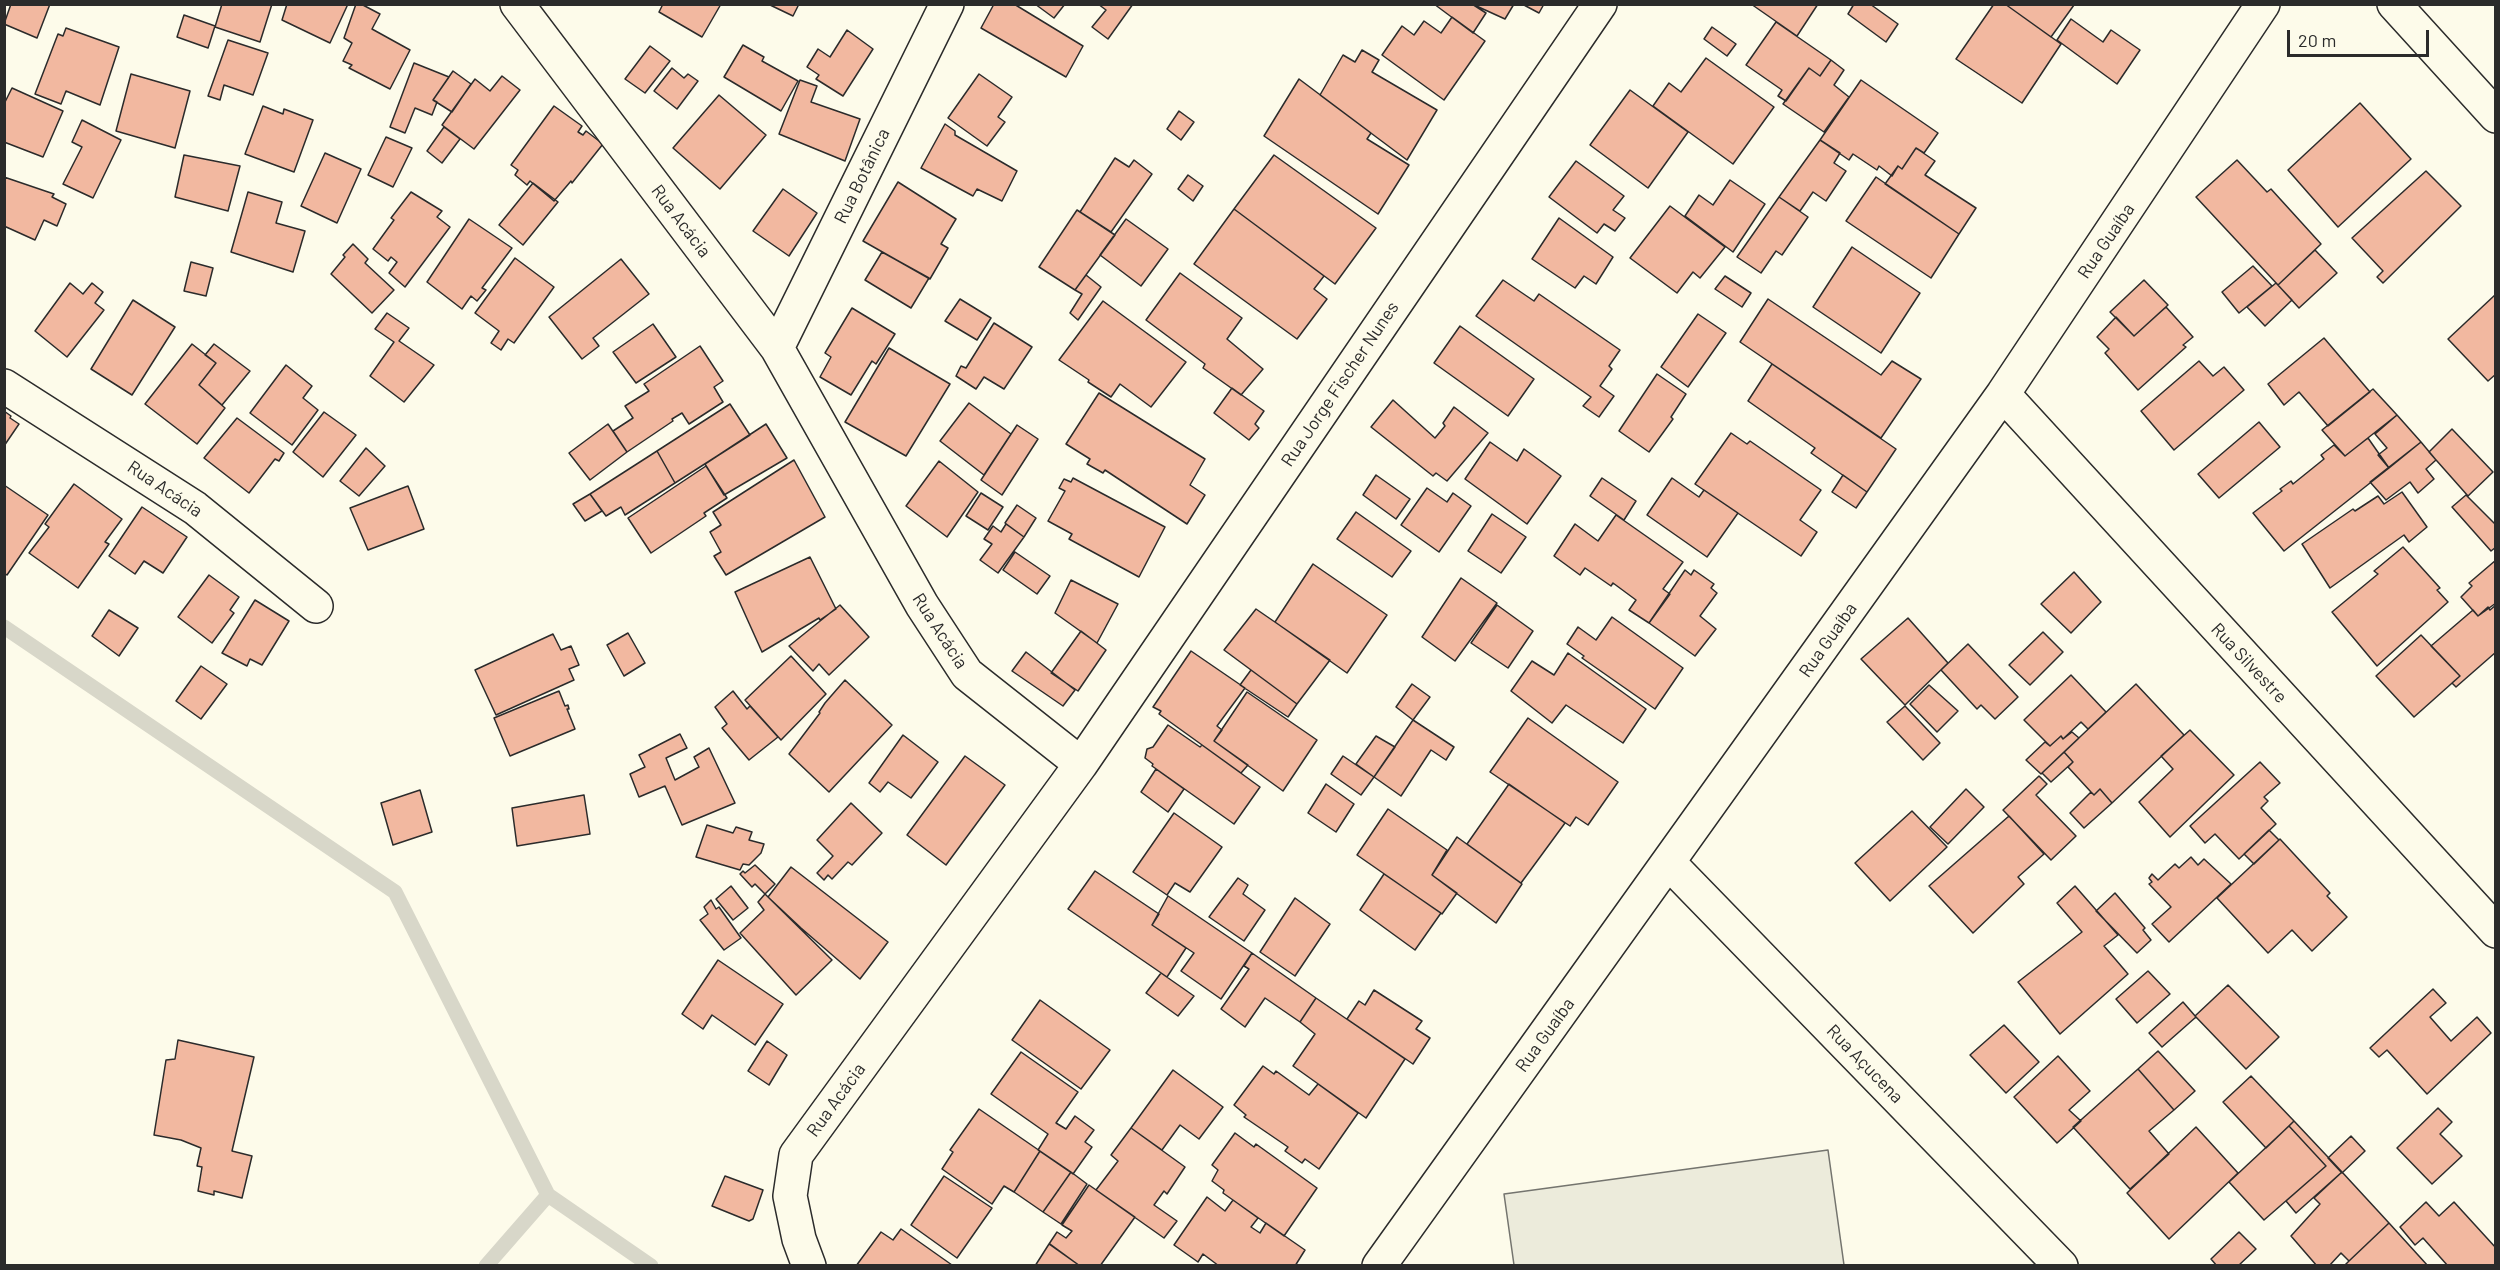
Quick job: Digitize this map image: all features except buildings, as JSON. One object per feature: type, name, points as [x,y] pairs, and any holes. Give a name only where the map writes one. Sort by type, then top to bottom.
[{"type":"street","name":"Rua Acácia","points":[[518,4],[777,348],[922,605],[968,674],[1081,764],[796,1155],[790,1196],[799,1239],[808,1266]]},
{"type":"street","name":"Rua Botânica","points":[[777,348],[947,4]]},
{"type":"street","name":"Rua Jorge Fischer Nunes","points":[[1081,764],[1600,4]]},
{"type":"street","name":"Rua Guaíba","points":[[1379,1266],[2003,394],[2263,4]]},
{"type":"street","points":[[2394,4],[2496,116]]},
{"type":"street","name":"Rua Acácia","points":[[4,386],[195,508],[316,606]]},
{"type":"street","name":"Rua Silvestre","points":[[2003,394],[2496,931]]},
{"type":"street","name":"Rua Açucena","points":[[1669,863],[2061,1266]]},
{"type":"shaded area","points":[[1828,1150],[1844,1265],[1514,1265],[1504,1194]]},
{"type":"waterway","points":[[4,627],[395,892],[548,1195],[651,1266]]},
{"type":"waterway","points":[[486,1266],[548,1195]]}]
